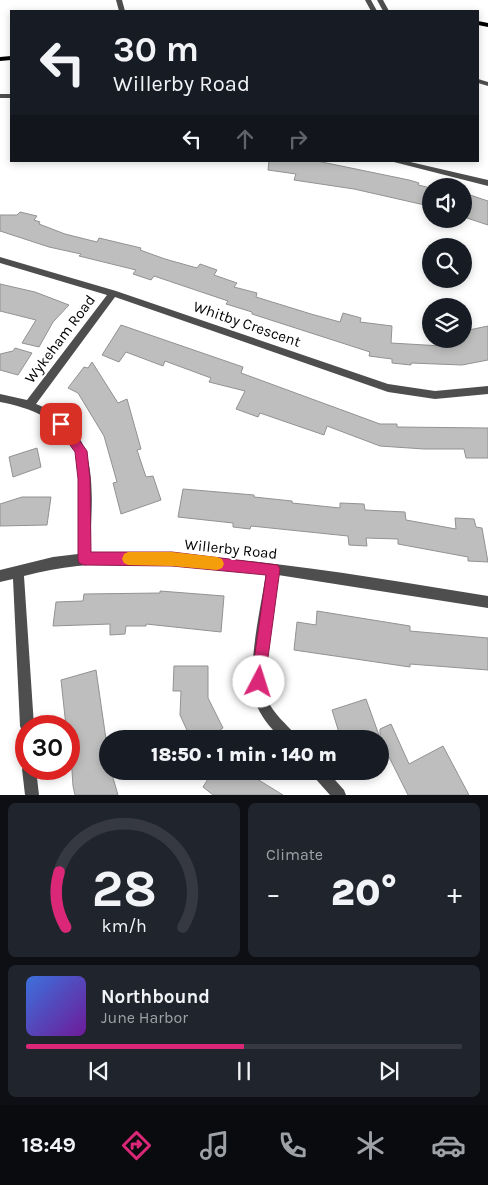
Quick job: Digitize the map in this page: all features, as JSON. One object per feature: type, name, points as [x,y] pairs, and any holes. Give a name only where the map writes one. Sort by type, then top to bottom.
[{"type":"street","points":[[398,162],[488,183]]},
{"type":"street","name":"Whitby Crescent","points":[[0,260],[113,293],[388,388],[435,395],[488,390]]},
{"type":"street","name":"Wykeham Road","points":[[30,404],[113,293]]},
{"type":"street","points":[[0,398],[30,404],[61,424],[81,451],[84,479],[84,559]]},
{"type":"street","name":"Willerby Road","points":[[0,576],[84,559],[172,559],[273,569],[488,602]]},
{"type":"street","points":[[273,569],[260,668],[260,697],[266,710],[283,730]]},
{"type":"street","points":[[18,572],[26,715]]},
{"type":"street","points":[[30,780],[32,795]]},
{"type":"street","points":[[326,780],[339,795]]},
{"type":"building","points":[[269,162],[322,162],[409,180],[422,186],[422,204],[354,189],[294,180],[296,174],[268,170]]},
{"type":"building","points":[[472,196],[488,201],[488,225],[472,220]]},
{"type":"building","points":[[20,212],[37,216],[34,220],[40,222],[39,224],[65,234],[97,242],[99,238],[141,248],[140,250],[165,259],[197,268],[200,264],[217,270],[214,275],[237,283],[234,287],[257,293],[256,297],[311,314],[340,322],[343,313],[361,318],[360,322],[392,326],[391,343],[422,345],[422,348],[472,348],[472,329],[488,326],[488,360],[462,365],[411,363],[411,365],[392,363],[392,359],[369,356],[370,352],[252,314],[252,312],[226,304],[228,301],[154,276],[151,280],[133,274],[136,270],[79,256],[81,254],[49,247],[0,231],[0,215],[17,215]]},
{"type":"building","points":[[0,284],[35,292],[69,305],[53,322],[39,347],[22,343],[36,320],[0,311]]},
{"type":"building","points":[[121,325],[243,367],[241,373],[380,424],[397,424],[397,427],[488,428],[488,458],[466,458],[464,449],[380,446],[327,426],[324,435],[260,413],[258,417],[236,409],[245,391],[209,382],[211,378],[165,361],[163,366],[126,352],[119,362],[102,355]]},
{"type":"building","points":[[15,348],[32,353],[18,375],[0,370],[0,354],[13,351]]},
{"type":"building","points":[[92,362],[118,403],[127,399],[141,449],[137,450],[146,477],[153,476],[161,500],[121,514],[113,483],[117,482],[104,436],[78,393],[68,388],[84,367],[88,368]]},
{"type":"building","points":[[37,448],[41,467],[13,477],[9,457]]},
{"type":"building","points":[[183,489],[254,495],[254,497],[292,501],[292,503],[340,508],[340,503],[364,504],[365,510],[405,512],[406,520],[456,529],[455,518],[474,519],[476,527],[482,528],[488,562],[468,561],[468,557],[398,544],[398,539],[366,538],[367,546],[349,545],[348,536],[251,526],[250,529],[233,527],[233,523],[178,517]]},
{"type":"building","points":[[22,497],[51,497],[47,525],[0,526],[0,504]]},
{"type":"building","points":[[160,591],[224,596],[221,632],[146,624],[146,626],[126,626],[125,634],[110,635],[110,624],[53,626],[56,602],[83,601],[84,594],[160,593]]},
{"type":"building","points":[[317,611],[410,626],[410,631],[488,638],[488,670],[410,664],[410,667],[294,650],[297,622],[316,625]]},
{"type":"building","points":[[174,666],[208,666],[208,698],[223,728],[220,730],[187,730],[180,715],[181,691],[173,691]]},
{"type":"building","points":[[96,670],[105,730],[99,730],[99,780],[114,780],[118,795],[75,795],[73,780],[80,780],[80,715],[65,715],[61,680]]},
{"type":"building","points":[[366,699],[377,730],[338,730],[332,710]]},
{"type":"building","points":[[391,724],[409,764],[443,746],[469,795],[408,795],[389,757],[389,730],[380,730]]},
{"type":"building","points":[[207,780],[259,780],[283,795],[213,795],[203,787]]},
{"type":"slow traffic","points":[[128,559],[172,559],[217,564]]},
{"type":"route","points":[[61,424],[81,451],[84,479],[84,559],[172,559],[273,569],[259,682]]}]
